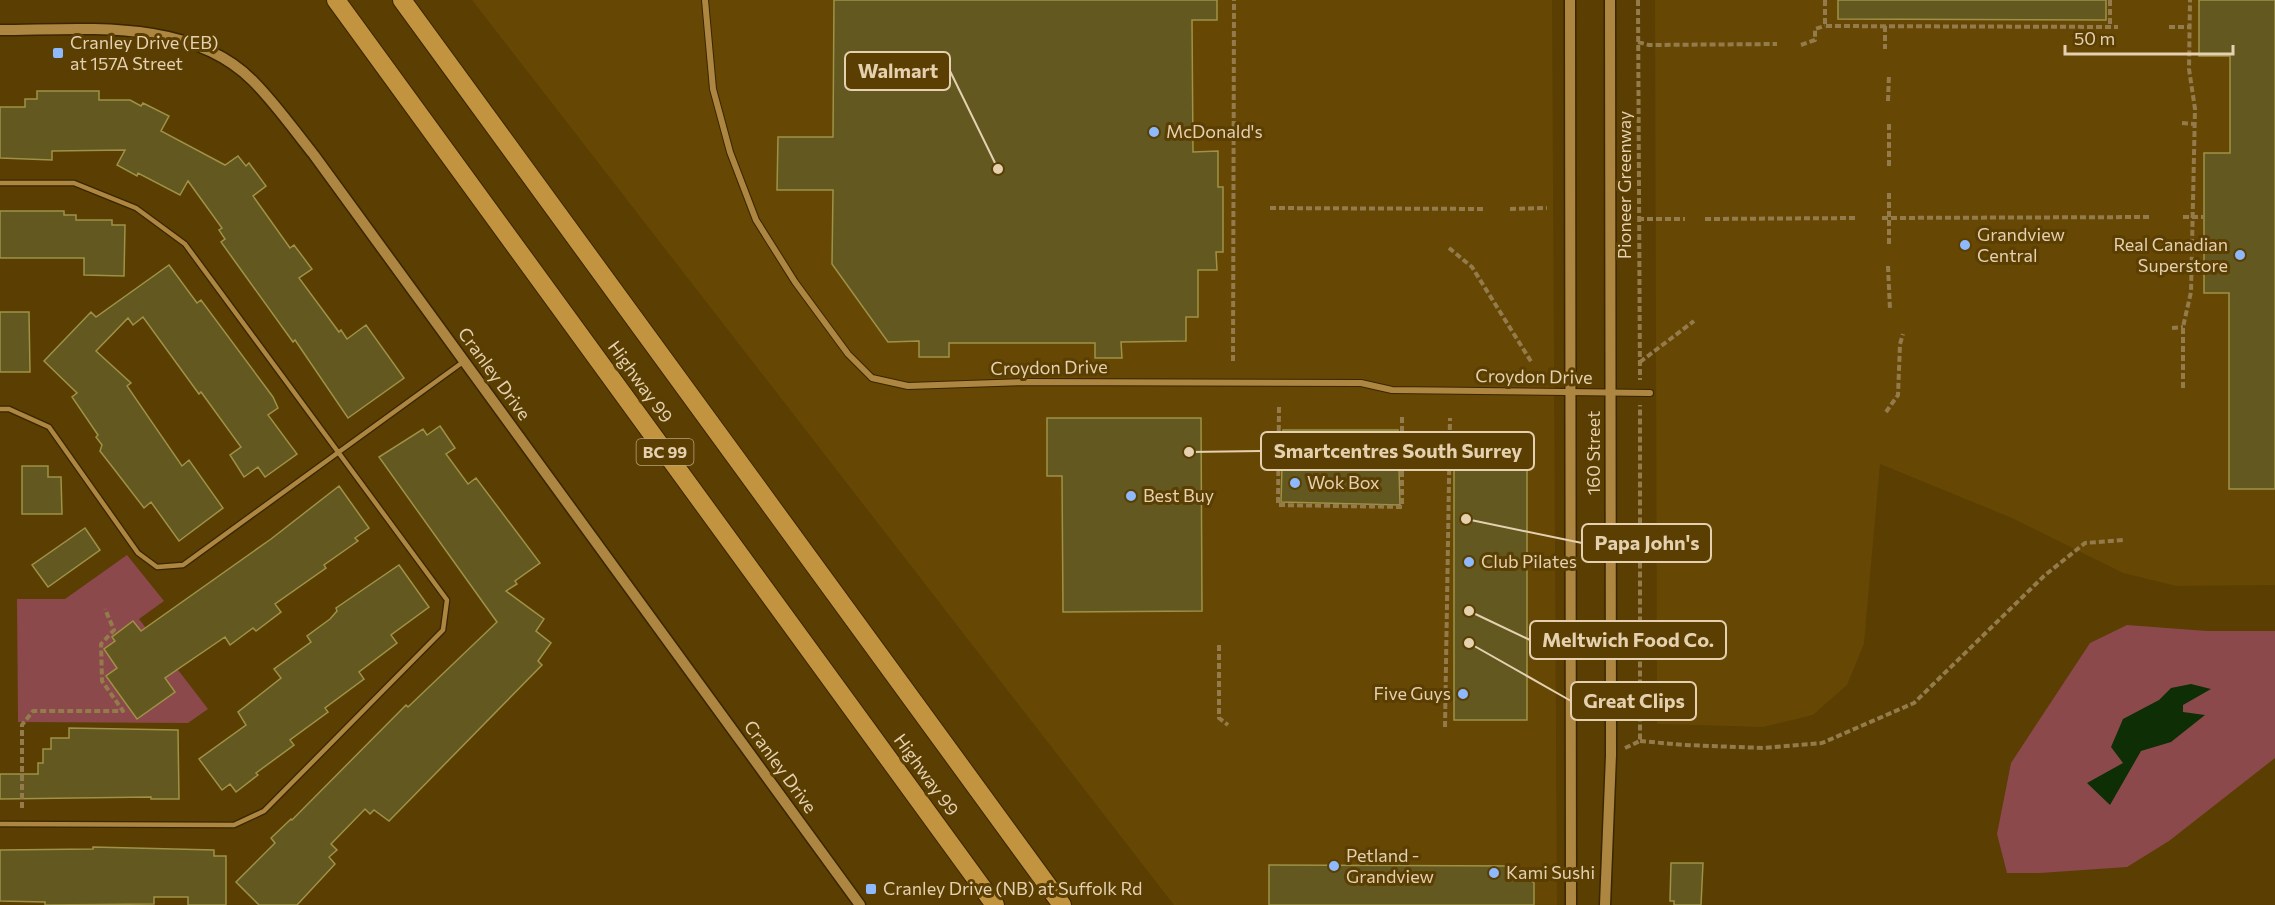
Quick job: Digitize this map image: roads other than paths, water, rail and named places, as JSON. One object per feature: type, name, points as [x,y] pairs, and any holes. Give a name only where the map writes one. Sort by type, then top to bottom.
[{"type":"highway","name":"Highway 99","points":[[336,0],[995,905]]},
{"type":"highway","name":"Highway 99","points":[[402,0],[1062,905]]},
{"type":"street","name":"Croydon Drive","points":[[705,0],[713,89],[730,152],[756,220],[848,354],[872,378],[908,386],[1025,382],[1361,383],[1392,390],[1650,393]]},
{"type":"street","name":"160 Street","points":[[1570,0],[1571,905]]},
{"type":"street","name":"160 Street","points":[[1605,905],[1611,755],[1610,0]]},
{"type":"street","name":"Cranley Drive","points":[[0,30],[126,30],[172,36],[223,58],[252,80],[314,155],[860,905]]},
{"type":"lane","points":[[0,183],[74,183],[136,208],[185,244],[447,600],[443,630],[264,811],[234,825],[0,824]]},
{"type":"lane","points":[[0,409],[9,409],[49,427],[138,554],[157,567],[183,565],[464,361]]},
{"type":"place","name":"Cranley Drive (EB) at 157A Street","points":[[58,53]]},
{"type":"place","name":"McDonald's","points":[[1154,132]]},
{"type":"place","name":"Walmart","points":[[998,169]]},
{"type":"place","name":"Grandview Central","points":[[1965,245]]},
{"type":"place","name":"Real Canadian Superstore","points":[[2240,255]]},
{"type":"place","name":"Smartcentres South Surrey","points":[[1189,452]]},
{"type":"place","name":"Wok Box","points":[[1295,483]]},
{"type":"place","name":"Best Buy","points":[[1131,496]]},
{"type":"place","name":"Papa John's","points":[[1466,519]]},
{"type":"place","name":"Club Pilates","points":[[1469,562]]},
{"type":"place","name":"Meltwich Food Co.","points":[[1469,611]]},
{"type":"place","name":"Great Clips","points":[[1469,643]]},
{"type":"place","name":"Five Guys","points":[[1463,694]]},
{"type":"place","name":"Petland - Grandview","points":[[1334,866]]},
{"type":"place","name":"Kami Sushi","points":[[1494,873]]},
{"type":"place","name":"Cranley Drive (NB) at Suffolk Rd","points":[[871,889]]}]
